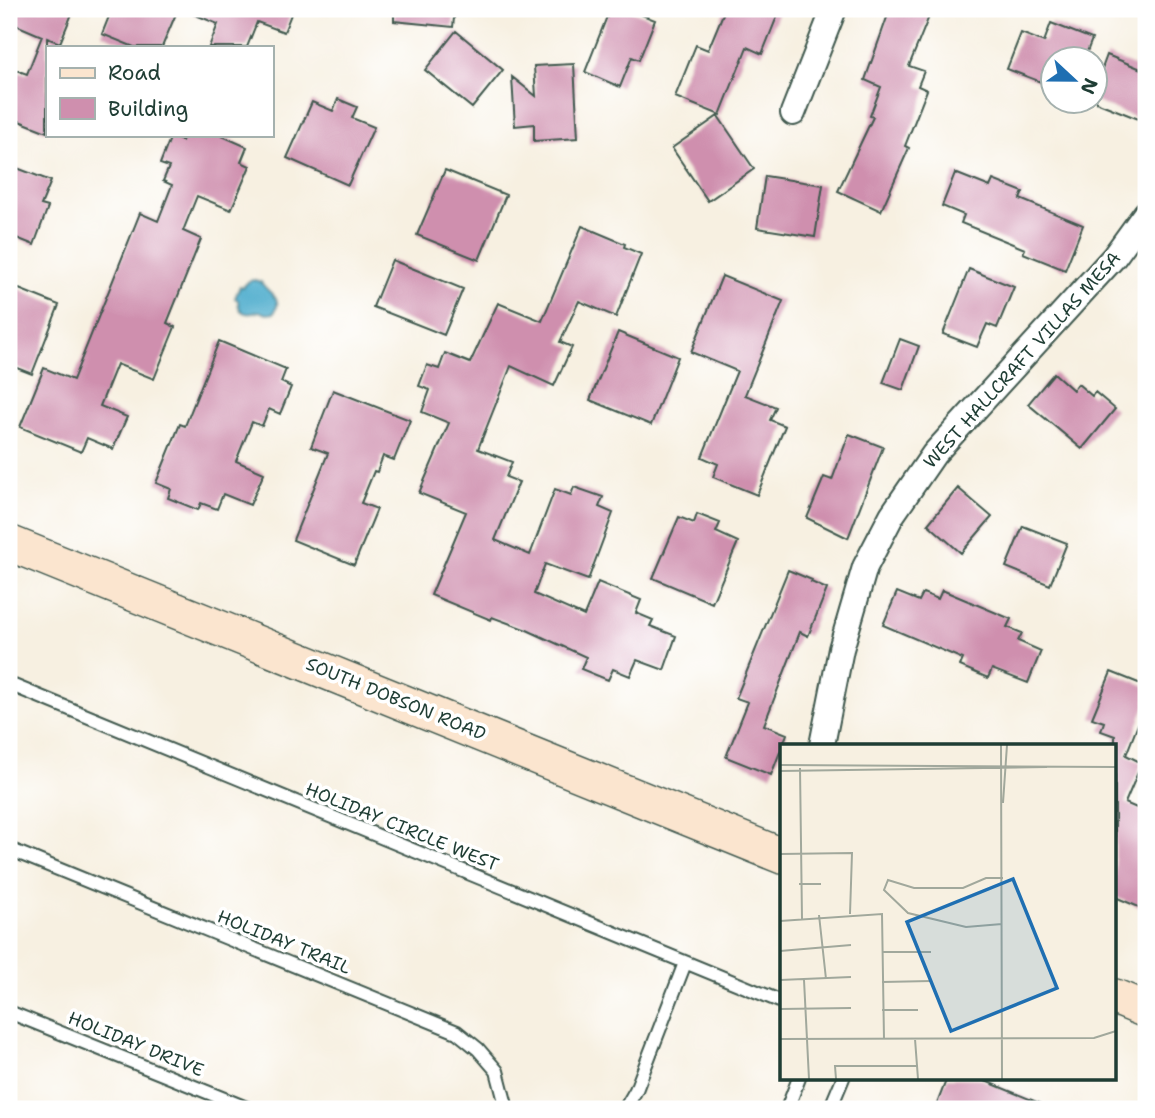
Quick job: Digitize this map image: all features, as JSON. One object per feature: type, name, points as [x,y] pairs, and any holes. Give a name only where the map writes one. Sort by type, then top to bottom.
[{"type":"main road","name":"SOUTH DOBSON ROAD","points":[[9,543],[780,855]]},
{"type":"main road","points":[[1116,997],[1146,1010]]},
{"type":"street","points":[[793,113],[834,9]]},
{"type":"street","name":"WEST HALLCRAFT VILLAS MESA","points":[[822,744],[841,649],[865,567],[892,515],[934,454],[1114,257],[1146,213]]},
{"type":"lane","name":"HOLIDAY CIRCLE WEST","points":[[9,684],[780,1001]]},
{"type":"lane","name":"HOLIDAY TRAIL","points":[[9,849],[457,1032],[478,1049],[497,1071],[508,1109]]},
{"type":"lane","points":[[625,1109],[636,1090],[685,963]]},
{"type":"lane","name":"HOLIDAY DRIVE","points":[[9,1012],[249,1109]]},
{"type":"lane","points":[[787,1109],[798,1080]]},
{"type":"lane","points":[[830,1109],[842,1080]]},
{"type":"water","points":[[255,280],[261,282],[276,300],[277,308],[274,313],[248,313],[240,308],[235,298],[240,286]]},
{"type":"building","points":[[9,9],[74,9],[60,43],[47,38],[46,132],[9,117],[9,87],[16,70],[27,74],[42,36],[9,22]]},
{"type":"building","points":[[112,9],[178,9],[162,46],[132,46],[102,34]]},
{"type":"building","points":[[181,9],[293,9],[284,32],[257,22],[247,46],[209,46],[218,24]]},
{"type":"building","points":[[394,9],[455,9],[453,27],[394,21]]},
{"type":"building","points":[[610,9],[627,9],[655,20],[639,60],[632,57],[620,87],[585,72]]},
{"type":"building","points":[[725,9],[780,9],[762,54],[747,47],[720,115],[675,97],[696,45],[708,50]]},
{"type":"building","points":[[890,9],[932,9],[909,66],[924,71],[918,86],[927,90],[905,146],[909,148],[881,211],[838,191],[873,117],[870,116],[881,87],[865,80]]},
{"type":"building","points":[[1051,23],[1092,39],[1089,46],[1040,46],[1040,82],[1007,69],[1021,33],[1044,42]]},
{"type":"building","points":[[456,31],[503,70],[472,108],[425,70]]},
{"type":"building","points":[[1110,56],[1146,71],[1146,122],[1110,108]]},
{"type":"building","points":[[574,64],[578,138],[534,141],[534,124],[515,126],[512,77],[536,96],[534,66]]},
{"type":"building","points":[[338,99],[357,107],[352,118],[374,127],[348,185],[287,158],[312,102],[333,111]]},
{"type":"building","points":[[718,116],[754,169],[708,201],[672,148]]},
{"type":"building","points":[[171,136],[182,141],[184,136],[222,136],[247,147],[241,162],[250,166],[231,210],[197,196],[183,231],[201,239],[167,323],[175,327],[154,379],[117,364],[100,406],[127,417],[113,449],[87,438],[81,452],[20,427],[44,368],[73,380],[140,213],[158,221],[172,185],[163,181],[169,167],[160,164]]},
{"type":"building","points":[[9,165],[51,181],[41,205],[48,207],[34,245],[9,235]]},
{"type":"building","points":[[445,170],[506,195],[479,260],[417,235]]},
{"type":"building","points":[[955,173],[990,187],[993,180],[1023,192],[1020,199],[1083,225],[1065,270],[1023,253],[1025,249],[961,223],[964,215],[942,206]]},
{"type":"building","points":[[765,176],[823,185],[815,237],[757,228]]},
{"type":"building","points":[[582,226],[625,244],[624,247],[641,254],[616,317],[579,301],[560,342],[572,347],[554,386],[511,366],[478,449],[512,462],[506,477],[519,482],[495,540],[530,555],[555,489],[571,495],[574,487],[603,497],[599,507],[613,513],[588,580],[545,564],[534,594],[584,616],[598,582],[641,600],[636,613],[653,620],[650,626],[676,636],[664,670],[637,660],[630,676],[613,669],[608,680],[581,669],[586,657],[527,630],[492,617],[491,620],[431,595],[466,512],[419,493],[449,423],[422,412],[430,390],[419,386],[427,365],[439,369],[445,353],[470,363],[498,303],[542,321]]},
{"type":"building","points":[[392,260],[463,289],[444,335],[373,307]]},
{"type":"building","points":[[969,269],[1014,287],[997,328],[987,324],[977,347],[943,334]]},
{"type":"building","points":[[722,276],[783,301],[745,395],[776,407],[770,420],[785,426],[757,495],[713,477],[718,464],[702,457],[737,371],[691,352]]},
{"type":"building","points":[[9,285],[59,305],[32,374],[9,365]]},
{"type":"building","points":[[618,332],[678,357],[651,425],[590,400]]},
{"type":"building","points":[[900,339],[919,346],[903,390],[883,383]]},
{"type":"building","points":[[219,341],[286,369],[281,382],[291,387],[280,414],[269,409],[262,426],[252,422],[236,461],[264,473],[250,505],[223,494],[217,509],[201,503],[198,510],[168,498],[171,489],[156,483],[180,424],[185,426]]},
{"type":"building","points":[[1054,373],[1073,390],[1078,384],[1092,396],[1095,392],[1115,409],[1082,449],[1028,404]]},
{"type":"building","points":[[333,390],[410,420],[394,460],[383,456],[361,503],[377,509],[354,565],[293,540],[328,453],[311,447]]},
{"type":"building","points":[[849,434],[883,447],[848,538],[807,518],[824,477],[832,480]]},
{"type":"building","points":[[958,488],[992,517],[961,553],[928,524]]},
{"type":"building","points":[[697,514],[720,523],[716,532],[738,542],[712,603],[653,578],[679,517],[694,523]]},
{"type":"building","points":[[1023,526],[1067,543],[1050,585],[1006,567]]},
{"type":"building","points":[[788,570],[827,589],[808,636],[800,632],[764,725],[787,734],[783,744],[780,744],[780,752],[771,775],[726,757],[748,702],[736,698]]},
{"type":"building","points":[[942,590],[1011,619],[1007,627],[1022,633],[1018,641],[1041,651],[1028,683],[992,669],[988,678],[960,666],[963,659],[883,625],[897,592],[919,601],[923,593],[938,599]]},
{"type":"building","points":[[1111,672],[1146,686],[1146,704],[1126,755],[1142,763],[1125,803],[1146,812],[1146,910],[1116,897],[1115,736],[1101,731],[1104,722],[1092,718]]},
{"type":"building","points":[[946,1080],[983,1080],[1054,1109],[935,1109]]}]
